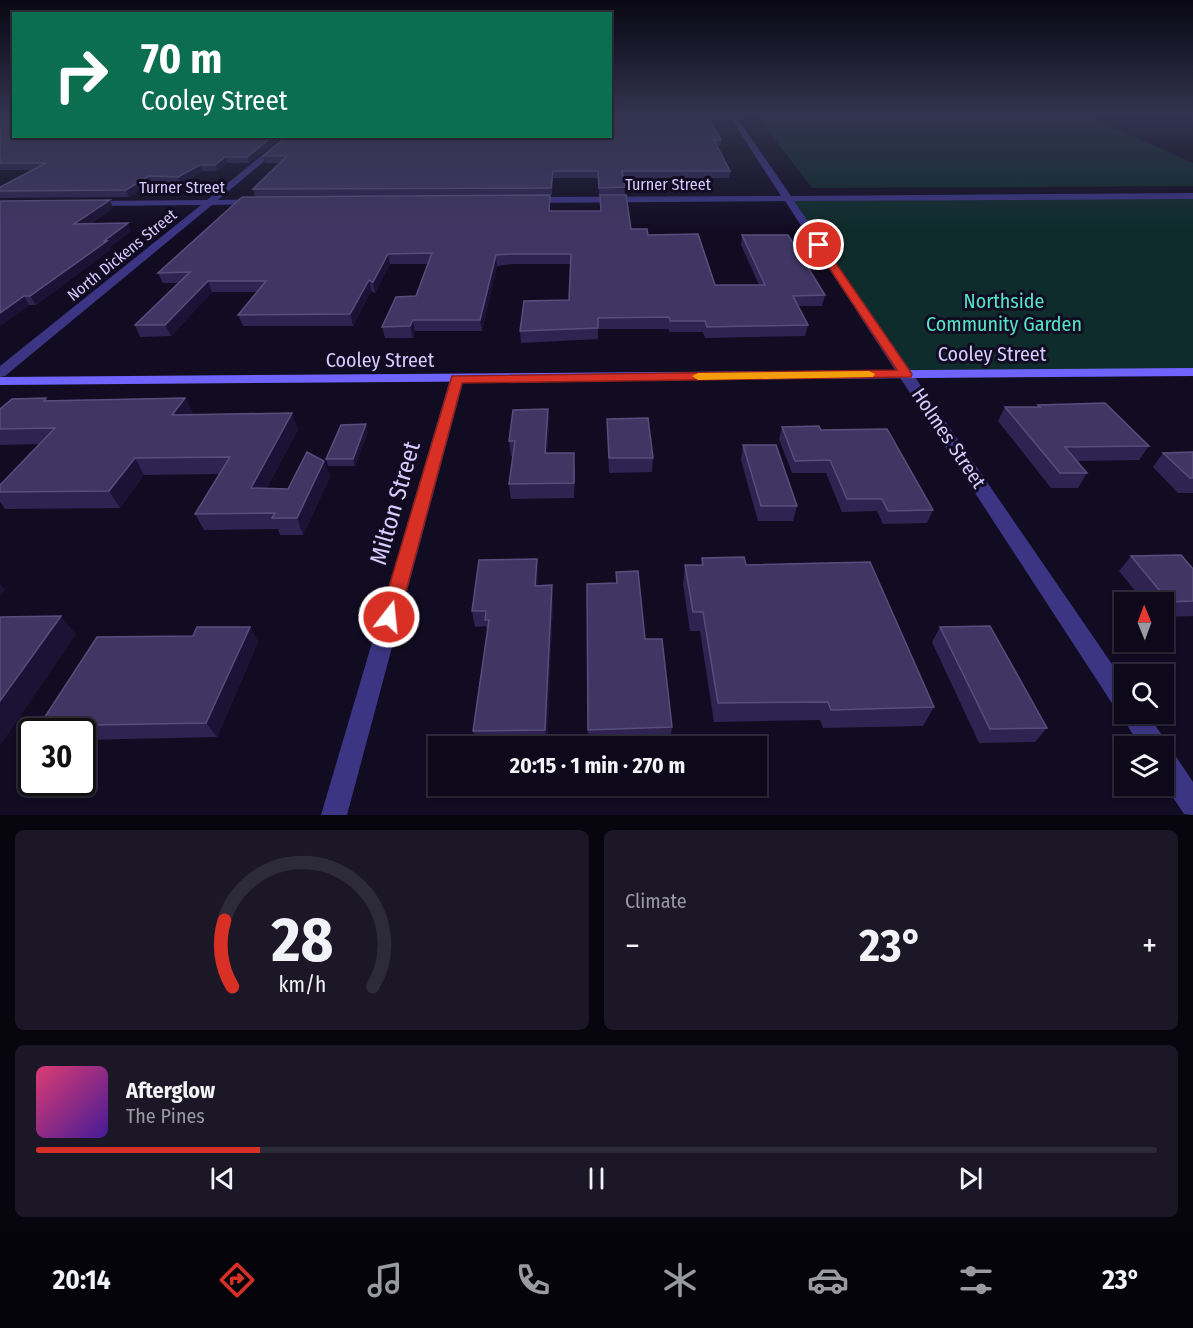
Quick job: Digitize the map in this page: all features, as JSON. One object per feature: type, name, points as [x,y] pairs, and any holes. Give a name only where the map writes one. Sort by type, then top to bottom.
[{"type":"street","name":"North Dickens Street","points":[[0,373],[270,153]]},
{"type":"street","name":"Holmes Street","points":[[758,153],[1114,686]]},
{"type":"street","name":"Turner Street","points":[[518,200],[1193,196]]},
{"type":"street","name":"Turner Street","points":[[79,203],[264,202]]},
{"type":"street","name":"Cooley Street","points":[[0,381],[1193,372]]},
{"type":"street","name":"Milton Street","points":[[334,815],[457,379]]},
{"type":"street","points":[[1174,776],[1193,805]]},
{"type":"green space","points":[[785,153],[1170,153],[1193,163],[1193,186],[812,188]]},
{"type":"green space","name":"Northside Community Garden","points":[[1193,196],[1193,372],[906,374],[788,199]]},
{"type":"building","points":[[0,153],[252,153],[247,157],[225,157],[215,165],[200,165],[178,177],[149,176],[126,190],[0,191],[0,187],[46,163],[0,163]]},
{"type":"building","points":[[267,153],[721,153],[730,171],[622,171],[625,187],[599,188],[598,171],[553,171],[551,188],[253,189],[287,156],[263,156]]},
{"type":"building","points":[[550,195],[549,211],[601,211],[600,195],[626,195],[631,229],[647,229],[648,235],[698,234],[715,285],[765,285],[742,235],[788,235],[825,295],[793,296],[808,325],[707,327],[705,321],[670,321],[669,317],[598,318],[598,328],[520,331],[524,301],[569,300],[571,254],[496,255],[480,320],[413,320],[410,326],[382,327],[396,297],[416,296],[432,253],[388,254],[373,282],[369,280],[350,314],[238,315],[266,281],[208,281],[165,325],[135,325],[190,272],[158,273],[242,197]]},
{"type":"building","points":[[110,200],[74,224],[128,223],[104,241],[107,241],[30,296],[24,296],[0,313],[0,201]]},
{"type":"building","points":[[46,398],[44,401],[185,398],[172,415],[292,413],[251,488],[288,489],[307,452],[324,461],[297,518],[272,518],[275,513],[195,514],[230,457],[135,458],[109,491],[0,492],[0,485],[55,428],[0,429],[0,409],[12,399]]},
{"type":"building","points":[[1105,403],[1149,446],[1065,447],[1087,473],[1060,473],[1005,407],[1040,407],[1038,405]]},
{"type":"building","points":[[548,409],[545,453],[574,453],[574,483],[509,484],[515,441],[509,441],[513,410]]},
{"type":"building","points":[[648,418],[653,458],[609,458],[607,419]]},
{"type":"building","points":[[366,424],[353,459],[326,459],[341,425]]},
{"type":"building","points":[[819,426],[821,430],[887,429],[933,510],[888,511],[882,499],[847,499],[830,460],[795,461],[782,427]]},
{"type":"building","points":[[743,445],[776,445],[797,506],[761,506]]},
{"type":"building","points":[[1193,452],[1193,478],[1190,478],[1163,453]]},
{"type":"building","points":[[1181,555],[1193,569],[1193,601],[1174,602],[1174,592],[1161,592],[1131,556]]},
{"type":"building","points":[[744,557],[746,565],[870,562],[934,707],[831,710],[828,702],[718,703],[703,612],[693,612],[685,565],[703,565],[702,558]]},
{"type":"building","points":[[537,559],[535,586],[552,585],[545,730],[473,731],[489,620],[485,620],[486,611],[472,611],[479,560]]},
{"type":"building","points":[[638,571],[645,639],[662,639],[672,727],[588,730],[587,584],[617,583],[616,572]]},
{"type":"building","points":[[61,616],[0,701],[0,617]]},
{"type":"building","points":[[990,626],[1047,728],[990,729],[940,627]]},
{"type":"building","points":[[197,627],[250,627],[206,723],[96,725],[96,718],[44,718],[97,637],[193,636]]},
{"type":"slow traffic","points":[[698,376],[869,374]]},
{"type":"route","points":[[389,617],[457,379],[906,374],[819,245]]}]
